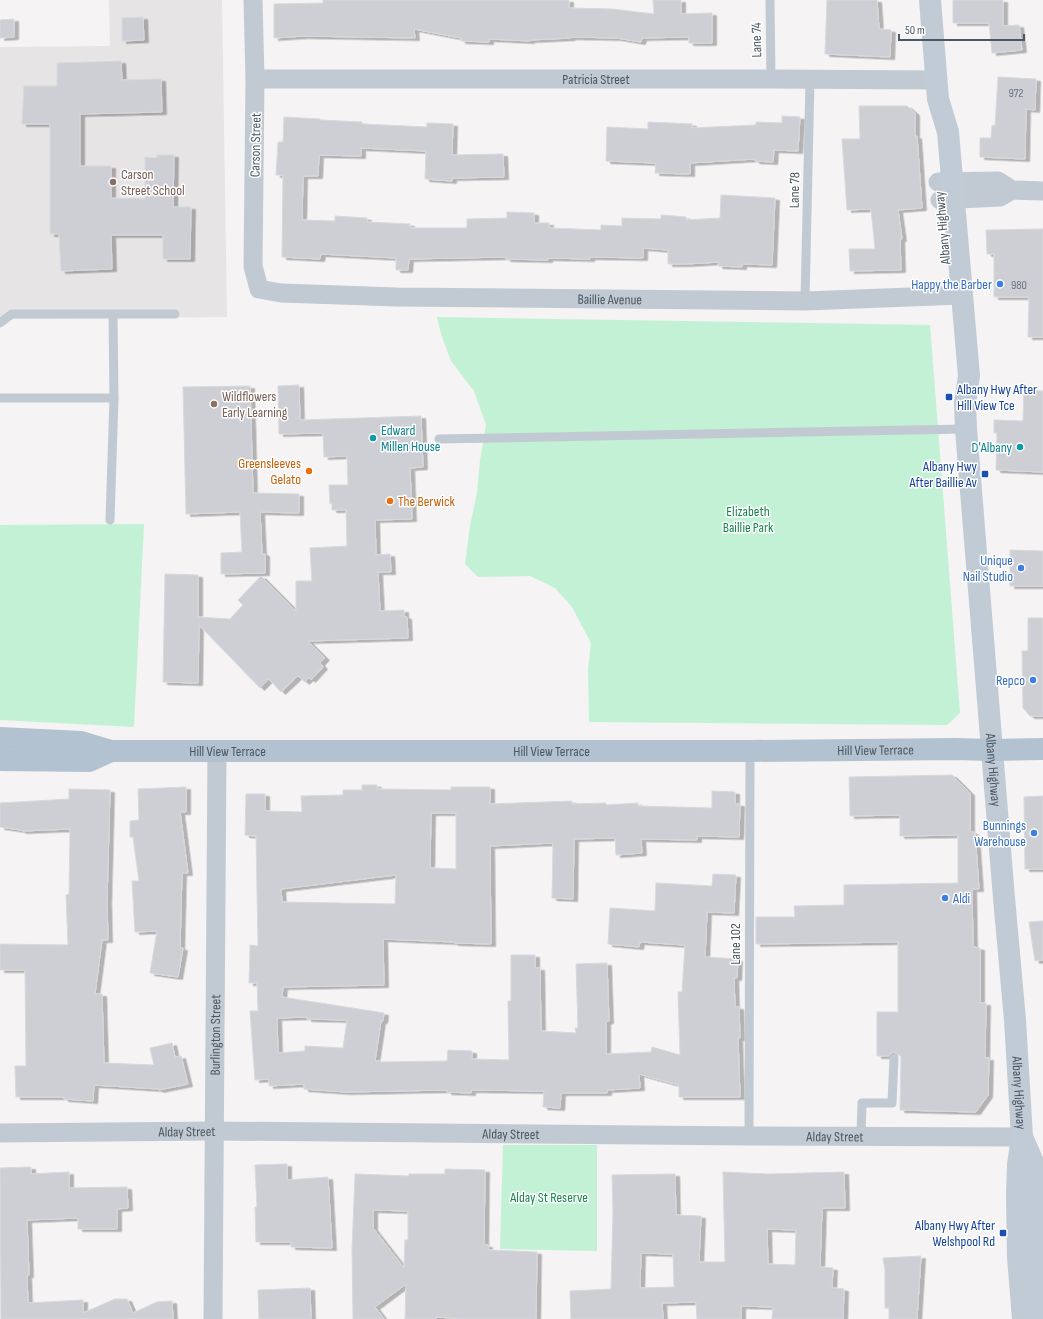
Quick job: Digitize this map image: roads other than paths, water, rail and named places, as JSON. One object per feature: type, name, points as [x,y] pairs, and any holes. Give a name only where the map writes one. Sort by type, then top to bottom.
[{"type":"main road","name":"Albany Highway","points":[[930,0],[937,90],[948,132],[946,191],[955,296],[969,376],[965,403],[966,429],[1015,1020],[1022,1137],[1018,1165],[1017,1195],[1018,1257],[1023,1319]]},
{"type":"main road","name":"Hill View Terrace","points":[[0,738],[81,742],[111,751],[750,751],[992,750],[1043,748]]},
{"type":"main road","name":"Hill View Terrace","points":[[0,760],[89,761],[111,751]]},
{"type":"main road","name":"Albany Highway","points":[[1022,1137],[1034,1164],[1036,1295],[1041,1319]]},
{"type":"street","name":"Carson Street","points":[[253,0],[255,79],[253,266],[259,289]]},
{"type":"street","name":"Patricia Street","points":[[255,79],[771,79],[810,80],[937,90]]},
{"type":"street","points":[[946,191],[998,181],[1012,190],[1043,191]]},
{"type":"street","name":"Baillie Avenue","points":[[259,289],[281,293],[397,297],[805,301],[955,296]]},
{"type":"street","name":"Burlington Street","points":[[214,1319],[217,751]]},
{"type":"street","name":"Alday Street","points":[[0,1133],[215,1131],[1022,1137]]},
{"type":"lane","name":"Lane 74","points":[[770,0],[771,79]]},
{"type":"lane","name":"Lane 78","points":[[805,301],[810,80]]},
{"type":"lane","points":[[0,323],[12,314],[175,314]]},
{"type":"lane","points":[[110,520],[114,398],[113,315]]},
{"type":"lane","points":[[0,398],[114,398]]},
{"type":"lane","points":[[439,439],[966,429]]},
{"type":"lane","name":"Lane 102","points":[[748,1136],[750,751]]},
{"type":"lane","points":[[861,1136],[862,1103],[892,1103],[894,1058]]},
{"type":"place","name":"Carson Street School","points":[[113,182]]},
{"type":"place","name":"Happy the Barber","points":[[1000,284]]},
{"type":"place","name":"Albany Hwy After Hill View Tce","points":[[949,397]]},
{"type":"place","name":"Wildflowers Early Learning","points":[[214,404]]},
{"type":"place","name":"Edward Millen House","points":[[373,438]]},
{"type":"place","name":"D'Albany","points":[[1020,447]]},
{"type":"place","name":"Greensleeves Gelato","points":[[309,471]]},
{"type":"place","name":"Albany Hwy After Baillie Av","points":[[985,474]]},
{"type":"place","name":"The Berwick","points":[[390,501]]},
{"type":"place","name":"Unique Nail Studio","points":[[1021,568]]},
{"type":"place","name":"Repco","points":[[1033,680]]},
{"type":"place","name":"Bunnings Warehouse","points":[[1034,833]]},
{"type":"place","name":"Aldi","points":[[945,898]]},
{"type":"place","name":"Albany Hwy After Welshpool Rd","points":[[1003,1233]]},
{"type":"park label","name":"Elizabeth Baillie Park","points":[[748,520]]},
{"type":"park label","name":"Alday St Reserve","points":[[549,1197]]}]
